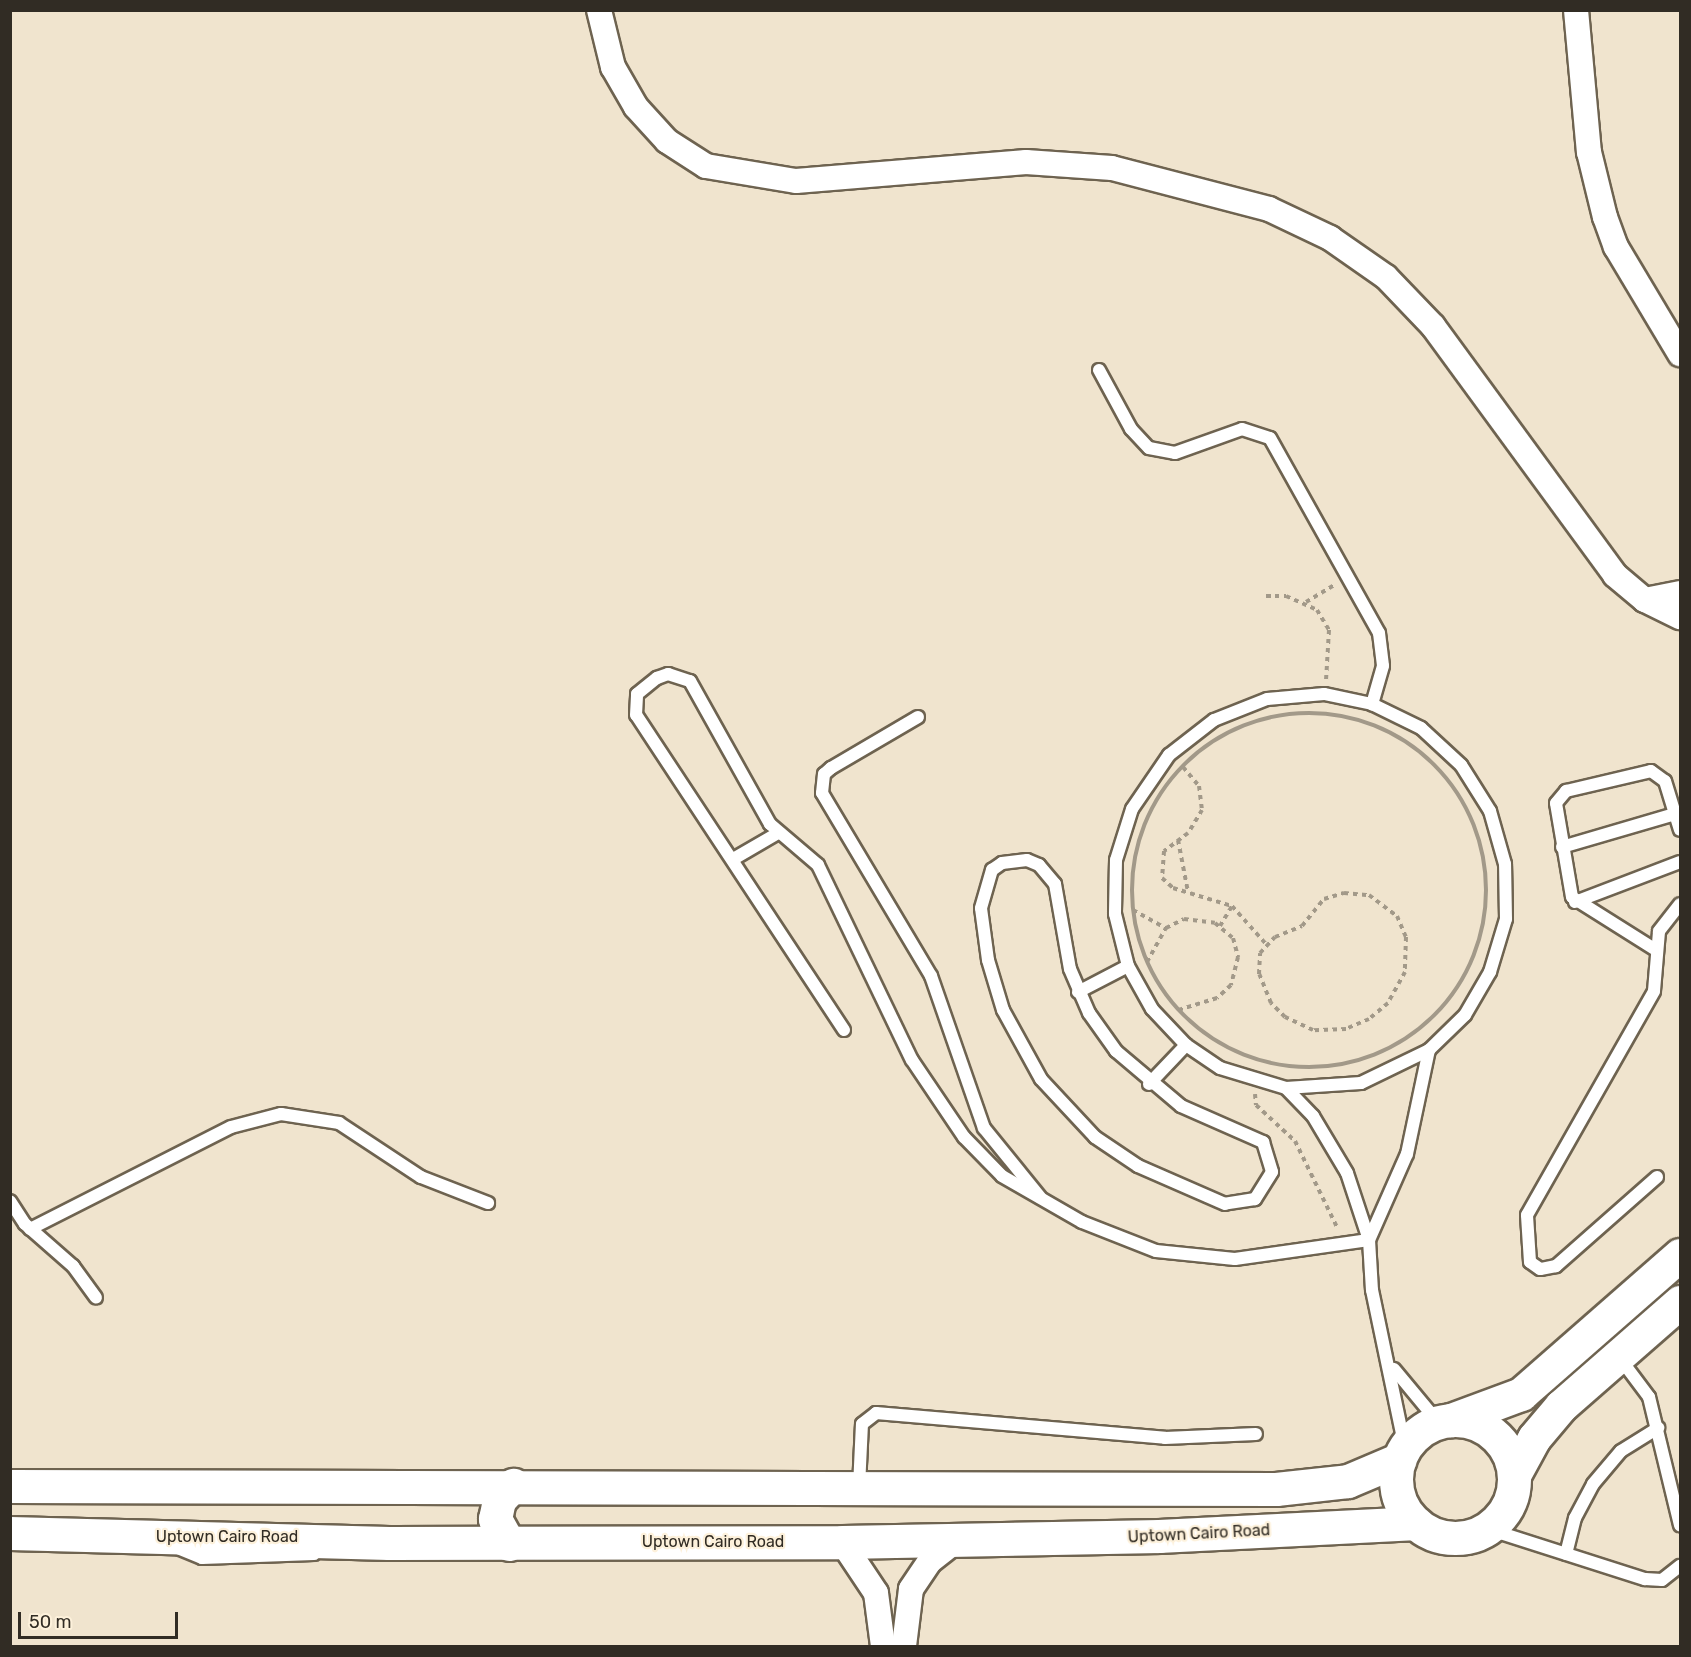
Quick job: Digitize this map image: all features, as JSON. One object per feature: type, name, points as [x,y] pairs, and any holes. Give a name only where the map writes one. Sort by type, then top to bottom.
[{"type":"street","points":[[599,10],[613,67],[636,107],[667,141],[706,166],[796,181],[984,164],[1112,168],[1269,209],[1330,238],[1386,277],[1433,326],[1615,574],[1644,600],[1680,617]]},
{"type":"street","points":[[1576,10],[1589,152],[1605,217],[1616,247],[1673,326],[1680,354]]},
{"type":"street","points":[[1644,600],[1680,593]]},
{"type":"street","points":[[10,1486],[227,1490],[513,1485],[1276,1489],[1348,1481],[1402,1454],[1444,1421],[1521,1394],[1680,1256]]},
{"type":"street","points":[[1402,1454],[1400,1500],[1416,1523],[1443,1537],[1488,1529],[1508,1506],[1514,1475],[1546,1421],[1680,1302]]},
{"type":"street","points":[[1444,1421],[1477,1424],[1499,1439],[1514,1475]]},
{"type":"street","points":[[508,1544],[497,1528],[496,1509],[513,1485]]},
{"type":"street","name":"Uptown Cairo Road","points":[[10,1533],[508,1544],[842,1542],[957,1540],[1416,1523]]},
{"type":"street","points":[[904,1647],[912,1589],[930,1561],[957,1540]]},
{"type":"street","points":[[842,1542],[876,1593],[883,1647]]},
{"type":"lane","points":[[1099,370],[1131,429],[1149,448],[1175,453],[1242,429],[1270,438],[1350,575],[1383,649],[1372,704]]},
{"type":"lane","points":[[844,1030],[735,858],[636,715],[634,705],[644,686],[668,674],[690,681],[778,833],[818,865],[890,1019],[944,1109],[988,1164],[1047,1204],[1118,1239],[1195,1257],[1234,1259],[1369,1240]]},
{"type":"lane","points":[[1324,694],[1372,704],[1421,728],[1461,765],[1490,811],[1505,864],[1506,919],[1490,972],[1465,1015],[1429,1050],[1361,1083],[1286,1088],[1258,1083],[1220,1068],[1186,1045],[1152,1009],[1128,966],[1115,914],[1116,860],[1132,809],[1169,755],[1214,720],[1267,699],[1324,694]]},
{"type":"lane","points":[[918,717],[831,768],[820,783],[822,793],[931,976],[984,1128],[1047,1204]]},
{"type":"lane","points":[[1656,950],[1575,902],[1562,847],[1556,803],[1566,791],[1651,771],[1665,781],[1680,830]]},
{"type":"lane","points":[[1562,847],[1675,814]]},
{"type":"lane","points":[[735,858],[778,833]]},
{"type":"lane","points":[[1027,860],[1048,873],[1078,992],[1116,1052],[1149,1084],[1199,1115],[1263,1142],[1272,1172],[1256,1199],[1225,1204],[1138,1166],[1095,1137],[1041,1079],[1014,1034],[988,960],[982,893],[985,881],[1002,863],[1027,860]]},
{"type":"lane","points":[[1575,902],[1680,862]]},
{"type":"lane","points":[[1657,1177],[1556,1266],[1540,1269],[1530,1262],[1527,1215],[1654,991],[1656,950],[1663,922],[1680,904]]},
{"type":"lane","points":[[1078,992],[1128,966]]},
{"type":"lane","points":[[1149,1084],[1186,1045]]},
{"type":"lane","points":[[1369,1240],[1407,1154],[1429,1050]]},
{"type":"lane","points":[[1286,1088],[1334,1148],[1359,1198],[1369,1240],[1373,1298],[1390,1363],[1402,1454]]},
{"type":"lane","points":[[30,1229],[231,1126],[281,1114],[339,1122],[421,1177],[488,1203]]},
{"type":"lane","points":[[10,1201],[30,1229],[73,1266],[96,1298]]},
{"type":"lane","points":[[1618,1356],[1644,1388],[1658,1428],[1680,1525]]},
{"type":"lane","points":[[1390,1363],[1444,1421]]},
{"type":"lane","points":[[859,1488],[862,1424],[876,1413],[1165,1438],[1256,1434]]},
{"type":"lane","points":[[1566,1554],[1575,1518],[1593,1484],[1622,1452],[1658,1428]]},
{"type":"lane","points":[[1488,1529],[1654,1581],[1680,1566]]},
{"type":"path","points":[[1266,596],[1306,602],[1350,575]]},
{"type":"path","points":[[1306,602],[1329,630],[1322,714]]},
{"type":"path","points":[[1322,714],[1352,718],[1396,735],[1450,782],[1481,846],[1484,917],[1458,984],[1404,1038],[1337,1064],[1266,1062],[1222,1045],[1178,1010],[1147,962],[1133,910],[1140,839],[1160,796],[1183,767],[1246,726],[1281,716],[1322,714]]},
{"type":"path","points":[[1169,755],[1199,786],[1202,810],[1178,840],[1164,851],[1160,872],[1167,884],[1232,906],[1266,944]]},
{"type":"path","points":[[1178,840],[1188,892]]},
{"type":"path","points":[[1357,893],[1379,900],[1397,916],[1407,960],[1401,983],[1379,1012],[1346,1029],[1313,1030],[1285,1017],[1265,994],[1259,963],[1266,944],[1302,926],[1324,899],[1357,893]]},
{"type":"path","points":[[1220,926],[1232,906]]},
{"type":"path","points":[[1133,910],[1166,928]]},
{"type":"path","points":[[1147,962],[1166,928],[1194,918],[1220,926],[1237,947],[1235,976],[1217,998],[1178,1010]]},
{"type":"path","points":[[1266,1062],[1258,1083],[1256,1105],[1295,1141],[1346,1244]]}]
